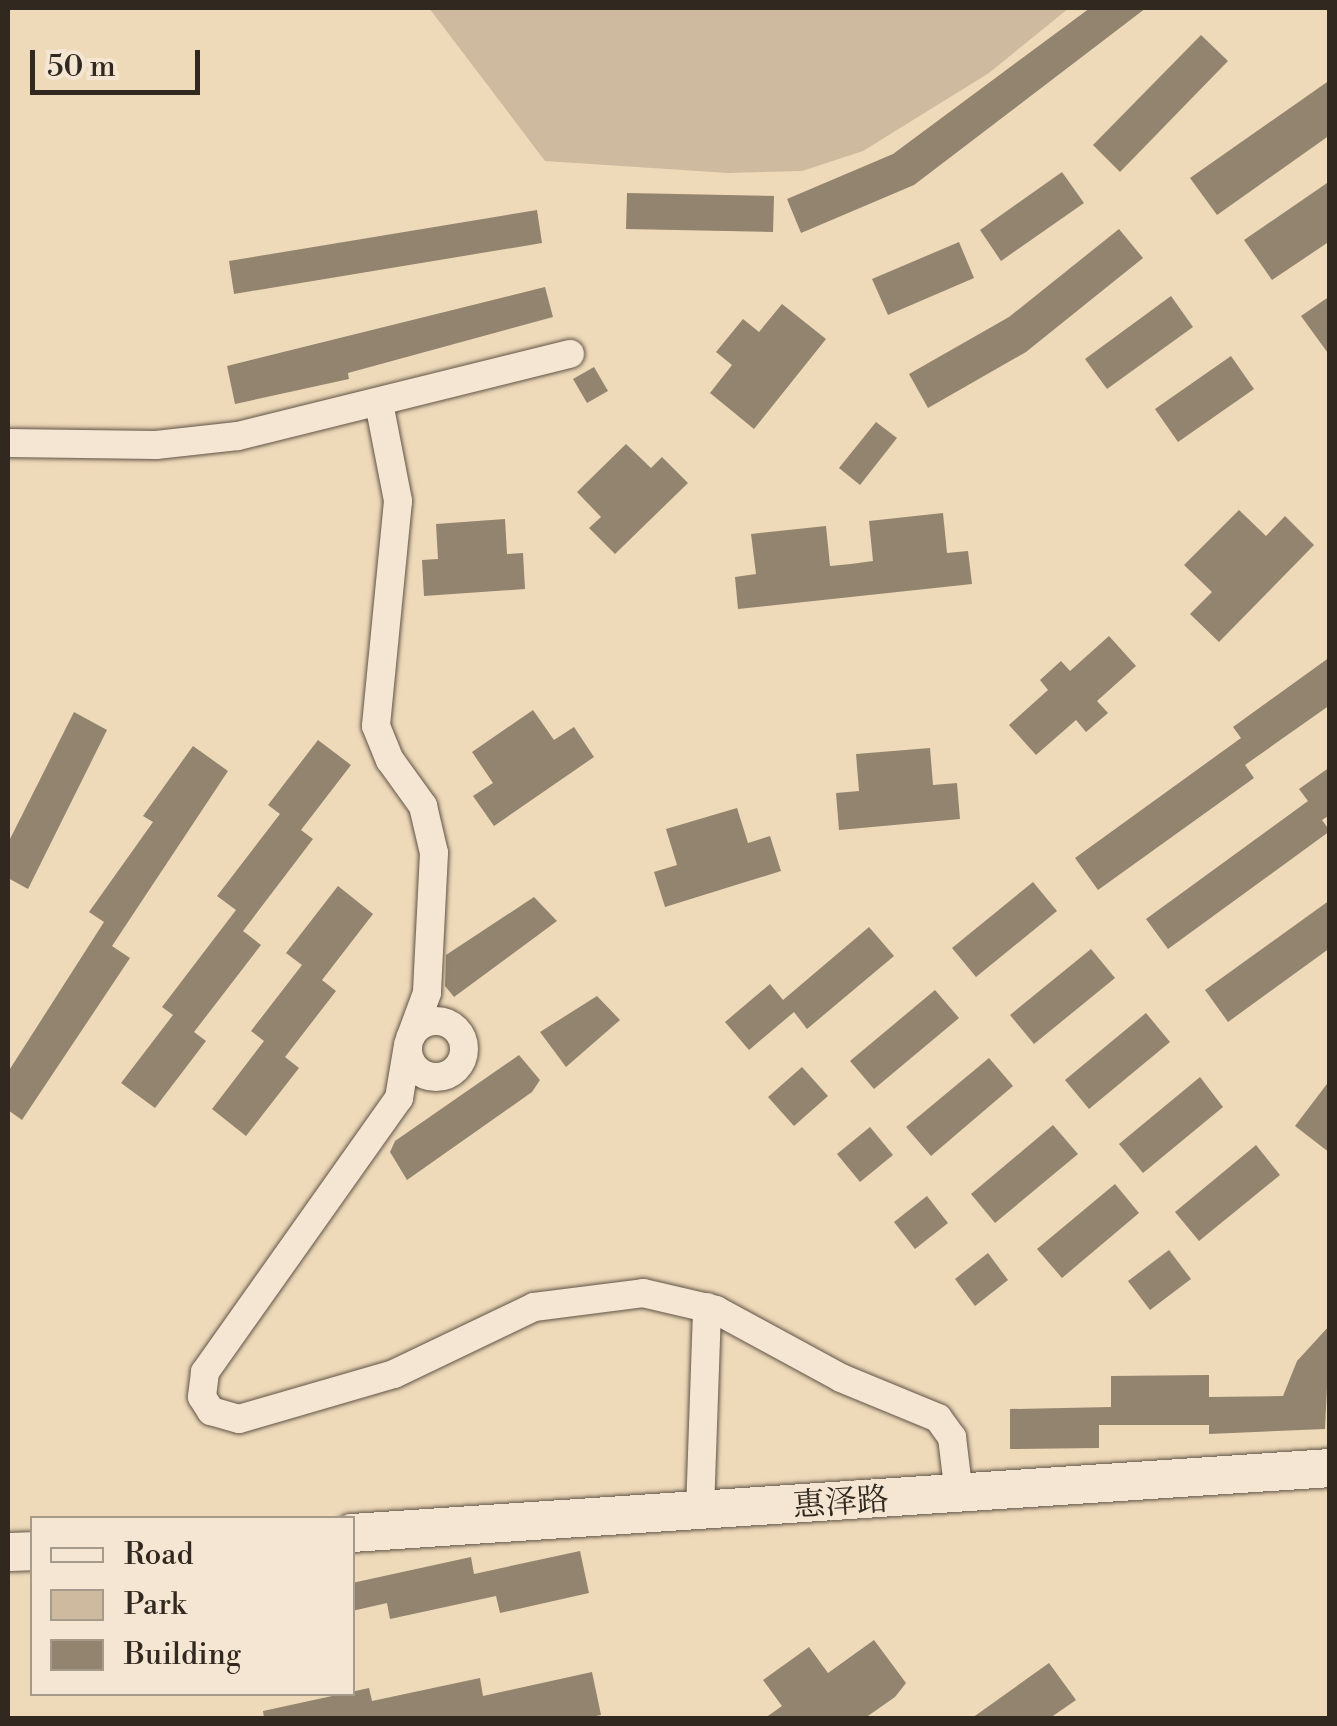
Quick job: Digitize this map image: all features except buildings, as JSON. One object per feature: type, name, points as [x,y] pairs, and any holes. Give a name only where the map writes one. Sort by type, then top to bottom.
[{"type":"street","points":[[8,443],[196,442],[570,354]]},
{"type":"street","points":[[379,402],[398,501],[375,713],[384,749],[416,792],[432,836],[427,993],[410,1041],[399,1098],[205,1372],[202,1396],[217,1416],[239,1419],[394,1374],[561,1299],[643,1293],[707,1307],[841,1378],[938,1418],[952,1437],[958,1495]]},
{"type":"street","points":[[399,1098],[459,1064],[464,1048],[427,993]]},
{"type":"street","points":[[410,1041],[424,1024],[443,1022]]},
{"type":"street","points":[[410,1041],[418,1070],[441,1076]]},
{"type":"street","points":[[700,1512],[707,1307]]},
{"type":"street","name":"惠泽路","points":[[355,1533],[1330,1468]]},
{"type":"green space","points":[[429,8],[1069,8],[989,73],[863,151],[802,171],[728,173],[545,161]]}]
